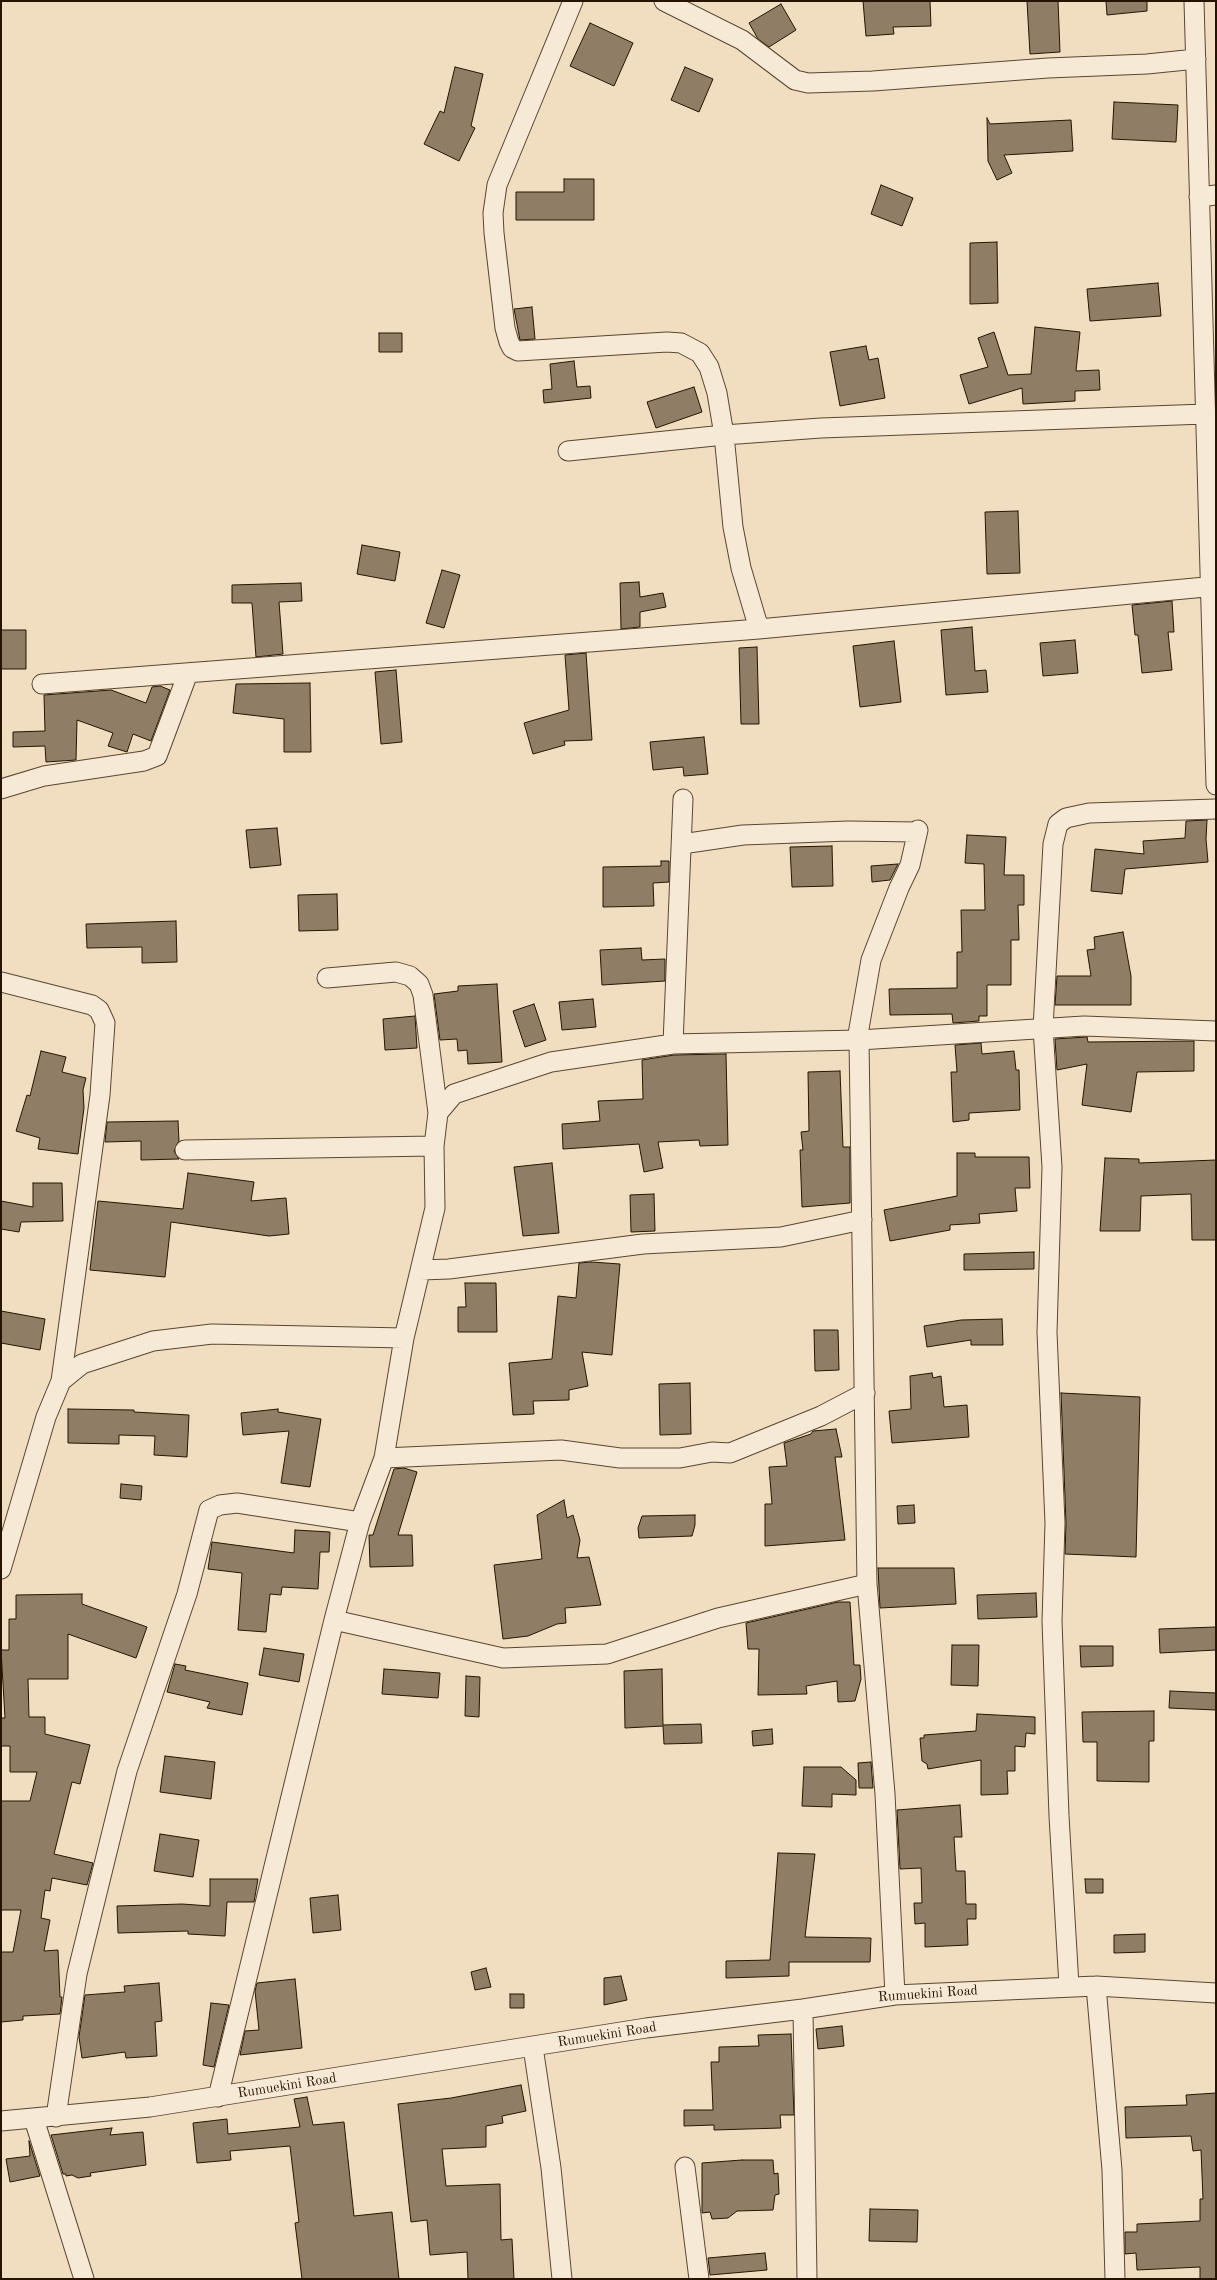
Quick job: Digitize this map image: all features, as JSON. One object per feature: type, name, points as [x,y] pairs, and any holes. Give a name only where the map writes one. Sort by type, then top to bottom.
[{"type":"street","points":[[573,1],[497,185],[493,213],[494,233],[505,328],[509,342],[512,348],[518,351],[667,342],[681,343],[700,353],[709,367],[717,393],[724,435],[733,528],[741,568],[758,629]]},
{"type":"street","points":[[664,1],[742,40],[795,80],[808,83],[873,81],[1041,68],[1147,64],[1196,59]]},
{"type":"street","points":[[1194,1],[1196,59],[1208,196],[1209,408],[1216,785]]},
{"type":"street","points":[[568,451],[724,435],[821,428],[1209,408]]},
{"type":"street","points":[[42,684],[758,629],[1213,586]]},
{"type":"street","points":[[1,789],[44,776],[144,761],[158,756],[188,673]]},
{"type":"street","points":[[673,1044],[683,799]]},
{"type":"street","points":[[1069,1986],[1059,1816],[1052,1621],[1055,1523],[1046,1332],[1052,1167],[1043,1028],[1053,844],[1058,824],[1066,818],[1089,813],[1216,808]]},
{"type":"street","points":[[682,844],[743,835],[848,831],[917,831],[910,865],[899,888],[871,960],[858,1040],[867,1584],[885,1794],[895,1995]]},
{"type":"street","points":[[218,2097],[334,1620],[360,1522],[384,1458],[404,1338],[435,1208],[434,1146],[438,1113],[424,995],[419,984],[410,976],[396,972],[327,978]]},
{"type":"street","points":[[1,982],[92,1005],[99,1010],[105,1023],[100,1095],[61,1381],[46,1417],[1,1569]]},
{"type":"street","points":[[438,1113],[454,1094],[551,1062],[673,1044],[858,1040],[1084,1026],[1216,1031]]},
{"type":"street","points":[[185,1150],[434,1146]]},
{"type":"street","points":[[421,1270],[449,1269],[643,1244],[781,1237],[862,1220]]},
{"type":"street","points":[[61,1381],[82,1364],[152,1341],[212,1334],[404,1338]]},
{"type":"street","points":[[384,1458],[561,1450],[620,1458],[680,1458],[712,1452],[730,1453],[821,1416],[865,1392]]},
{"type":"street","points":[[56,2117],[77,1974],[127,1771],[187,1594],[209,1510],[220,1505],[237,1503],[360,1522]]},
{"type":"street","points":[[334,1620],[503,1658],[607,1654],[718,1618],[867,1584]]},
{"type":"street","name":"Rumuekini Road","points":[[1,2121],[56,2117],[218,2097],[646,2028],[803,2009],[895,1995],[1069,1986],[1096,1986],[1216,1993]]},
{"type":"street","points":[[1096,1986],[1112,2170],[1115,2279]]},
{"type":"street","points":[[803,2009],[807,2279]]},
{"type":"street","points":[[533,2047],[551,2168],[562,2279]]},
{"type":"street","points":[[34,2119],[84,2279]]},
{"type":"street","points":[[685,2167],[699,2279]]},
{"type":"building","points":[[863,1],[930,1],[931,26],[893,27],[894,34],[866,36]]},
{"type":"building","points":[[1027,1],[1058,1],[1060,52],[1030,54]]},
{"type":"building","points":[[1106,1],[1147,1],[1147,11],[1107,15]]},
{"type":"building","points":[[781,4],[796,30],[769,47],[758,39],[749,23]]},
{"type":"building","points":[[590,23],[633,43],[614,86],[570,66]]},
{"type":"building","points":[[455,67],[483,74],[471,126],[475,128],[459,161],[424,144],[440,111],[444,113]]},
{"type":"building","points":[[685,67],[713,79],[699,112],[671,100]]},
{"type":"building","points":[[1114,102],[1178,105],[1176,142],[1112,139]]},
{"type":"building","points":[[987,118],[990,124],[1071,120],[1073,151],[1004,155],[1012,173],[997,180],[988,161]]},
{"type":"building","points":[[564,179],[594,179],[594,220],[516,220],[516,192],[564,192]]},
{"type":"building","points":[[881,185],[913,198],[902,226],[871,214]]},
{"type":"building","points":[[997,242],[998,303],[970,304],[970,243]]},
{"type":"building","points":[[1158,283],[1161,316],[1090,321],[1087,289]]},
{"type":"building","points":[[532,307],[535,339],[520,340],[514,309]]},
{"type":"building","points":[[1035,327],[1080,332],[1076,371],[1099,370],[1100,390],[1075,391],[1075,401],[1023,404],[1022,388],[969,404],[960,375],[988,367],[978,338],[994,332],[1008,375],[1031,374]]},
{"type":"building","points":[[379,333],[402,333],[402,352],[379,352]]},
{"type":"building","points":[[866,346],[869,360],[878,358],[885,398],[840,406],[830,352]]},
{"type":"building","points":[[574,361],[577,387],[590,386],[591,398],[544,403],[543,390],[552,389],[550,364]]},
{"type":"building","points":[[694,387],[702,412],[656,428],[647,402]]},
{"type":"building","points":[[1018,511],[1020,573],[987,574],[985,512]]},
{"type":"building","points":[[362,545],[400,552],[395,581],[357,574]]},
{"type":"building","points":[[442,570],[460,575],[444,628],[426,623]]},
{"type":"building","points":[[639,582],[640,597],[663,593],[666,607],[640,612],[640,627],[621,629],[620,583]]},
{"type":"building","points":[[301,583],[302,601],[279,602],[283,654],[256,657],[252,603],[232,603],[232,585]]},
{"type":"building","points":[[1172,601],[1174,632],[1168,632],[1172,670],[1142,673],[1138,635],[1135,635],[1132,605]]},
{"type":"building","points":[[972,627],[975,671],[986,670],[988,692],[946,695],[941,630]]},
{"type":"building","points":[[1,630],[26,630],[26,669],[1,669]]},
{"type":"building","points":[[1075,640],[1078,673],[1043,676],[1040,643]]},
{"type":"building","points":[[894,641],[901,702],[860,707],[853,646]]},
{"type":"building","points":[[757,647],[759,724],[741,724],[739,648]]},
{"type":"building","points":[[586,653],[592,740],[564,741],[565,745],[533,754],[524,723],[569,710],[565,655]]},
{"type":"building","points":[[396,670],[402,742],[381,744],[375,672]]},
{"type":"building","points":[[310,683],[311,752],[284,752],[284,719],[233,713],[236,684]]},
{"type":"building","points":[[160,686],[170,690],[151,741],[133,734],[127,752],[108,746],[113,733],[77,720],[76,760],[46,762],[45,746],[13,747],[13,732],[45,731],[44,695],[111,690],[146,703],[152,687]]},
{"type":"building","points":[[704,737],[708,774],[684,776],[683,767],[653,770],[650,742]]},
{"type":"building","points":[[1207,820],[1206,839],[1208,862],[1125,869],[1122,894],[1091,891],[1095,849],[1144,854],[1143,841],[1185,838],[1186,821]]},
{"type":"building","points":[[277,828],[281,865],[250,868],[246,830]]},
{"type":"building","points":[[967,835],[1006,837],[1004,875],[1024,875],[1024,905],[1018,905],[1019,940],[1011,940],[1011,985],[987,985],[987,1016],[979,1016],[979,1021],[953,1023],[952,1014],[890,1015],[889,989],[957,988],[957,952],[962,952],[961,910],[985,910],[984,864],[965,863]]},
{"type":"building","points":[[832,846],[833,886],[792,887],[790,847]]},
{"type":"building","points":[[661,861],[669,861],[669,882],[653,883],[654,906],[603,907],[603,867],[661,866]]},
{"type":"building","points":[[898,864],[890,880],[872,882],[871,866]]},
{"type":"building","points":[[337,894],[338,930],[299,931],[298,895]]},
{"type":"building","points":[[176,921],[177,962],[142,963],[142,947],[87,948],[86,924]]},
{"type":"building","points":[[1123,932],[1131,976],[1131,1005],[1055,1005],[1057,976],[1091,976],[1087,950],[1095,949],[1094,937]]},
{"type":"building","points":[[641,948],[642,960],[665,959],[665,981],[602,985],[600,950]]},
{"type":"building","points":[[497,984],[502,1062],[468,1064],[467,1050],[458,1051],[457,1039],[440,1040],[434,994],[458,991],[458,986]]},
{"type":"building","points":[[593,999],[596,1027],[562,1030],[559,1002]]},
{"type":"building","points":[[534,1004],[546,1040],[525,1047],[513,1011]]},
{"type":"building","points":[[415,1016],[417,1048],[385,1050],[383,1019]]},
{"type":"building","points":[[1087,1037],[1088,1042],[1194,1041],[1194,1071],[1137,1072],[1131,1112],[1082,1105],[1087,1064],[1057,1070],[1055,1039]]},
{"type":"building","points":[[981,1043],[982,1054],[1014,1051],[1016,1070],[1019,1070],[1020,1110],[969,1113],[969,1120],[953,1122],[951,1072],[957,1072],[955,1045]]},
{"type":"building","points":[[41,1051],[66,1057],[62,1072],[86,1078],[83,1090],[84,1108],[78,1154],[38,1149],[40,1138],[16,1131],[27,1095],[30,1096]]},
{"type":"building","points":[[726,1054],[728,1145],[700,1146],[699,1140],[658,1142],[663,1168],[644,1172],[639,1144],[563,1149],[562,1124],[600,1121],[598,1101],[643,1099],[642,1060],[674,1055]]},
{"type":"building","points":[[840,1071],[843,1147],[850,1147],[850,1203],[802,1207],[800,1150],[803,1150],[801,1132],[809,1131],[808,1072]]},
{"type":"building","points":[[178,1121],[179,1141],[174,1151],[179,1159],[141,1160],[141,1141],[105,1142],[107,1122]]},
{"type":"building","points":[[957,1153],[975,1153],[975,1157],[1029,1157],[1030,1188],[1015,1188],[1017,1211],[979,1214],[980,1223],[950,1225],[950,1230],[890,1241],[884,1210],[957,1196]]},
{"type":"building","points":[[1105,1158],[1139,1159],[1139,1163],[1216,1160],[1216,1240],[1192,1240],[1191,1194],[1141,1196],[1140,1231],[1100,1231]]},
{"type":"building","points":[[552,1163],[559,1233],[523,1236],[514,1167]]},
{"type":"building","points":[[188,1173],[254,1182],[251,1201],[286,1198],[289,1234],[269,1236],[171,1222],[165,1277],[90,1270],[98,1201],[183,1209]]},
{"type":"building","points":[[33,1183],[62,1183],[63,1221],[21,1222],[19,1232],[1,1229],[1,1201],[33,1207]]},
{"type":"building","points":[[654,1194],[655,1231],[631,1232],[630,1195]]},
{"type":"building","points":[[1034,1252],[1034,1269],[964,1270],[964,1254]]},
{"type":"building","points":[[591,1262],[620,1264],[612,1355],[582,1352],[588,1386],[569,1390],[569,1400],[533,1401],[534,1414],[513,1415],[509,1363],[552,1359],[558,1296],[576,1298],[579,1263]]},
{"type":"building","points":[[465,1283],[496,1283],[497,1332],[458,1332],[458,1307],[466,1307]]},
{"type":"building","points":[[1,1311],[45,1319],[40,1350],[1,1343]]},
{"type":"building","points":[[1002,1319],[1003,1345],[971,1345],[971,1340],[927,1347],[924,1326],[961,1320]]},
{"type":"building","points":[[814,1330],[838,1330],[839,1370],[815,1371]]},
{"type":"building","points":[[932,1373],[933,1378],[941,1376],[944,1407],[967,1405],[969,1437],[892,1443],[889,1411],[911,1409],[910,1376]]},
{"type":"building","points":[[690,1383],[691,1434],[660,1435],[659,1384]]},
{"type":"building","points":[[1061,1393],[1140,1397],[1136,1557],[1065,1554],[1066,1523]]},
{"type":"building","points":[[68,1409],[134,1410],[134,1412],[189,1415],[187,1457],[154,1455],[155,1436],[119,1435],[119,1444],[68,1443]]},
{"type":"building","points":[[278,1409],[278,1412],[321,1419],[310,1487],[281,1483],[289,1431],[243,1435],[241,1413]]},
{"type":"building","points":[[836,1429],[842,1457],[835,1457],[845,1540],[765,1546],[765,1504],[772,1504],[769,1467],[787,1466],[784,1443],[811,1434],[813,1431]]},
{"type":"building","points":[[404,1468],[417,1472],[398,1535],[412,1535],[413,1566],[370,1567],[369,1535],[373,1535],[394,1469]]},
{"type":"building","points":[[121,1484],[142,1486],[141,1500],[120,1498]]},
{"type":"building","points":[[564,1500],[567,1518],[573,1515],[580,1540],[577,1558],[589,1557],[601,1605],[565,1608],[566,1623],[557,1624],[528,1636],[503,1639],[494,1565],[542,1559],[537,1515]]},
{"type":"building","points":[[914,1505],[915,1523],[898,1524],[897,1506]]},
{"type":"building","points":[[695,1515],[695,1525],[692,1536],[639,1538],[638,1528],[642,1516]]},
{"type":"building","points":[[295,1530],[330,1532],[329,1552],[320,1552],[318,1589],[282,1587],[281,1595],[270,1594],[266,1632],[238,1630],[242,1573],[208,1569],[212,1542],[294,1553]]},
{"type":"building","points":[[878,1568],[954,1568],[956,1604],[880,1608]]},
{"type":"building","points":[[1036,1593],[1037,1617],[978,1619],[977,1595]]},
{"type":"building","points":[[82,1594],[82,1604],[147,1627],[136,1658],[68,1634],[68,1679],[28,1679],[29,1717],[45,1717],[45,1734],[90,1745],[80,1784],[72,1782],[54,1854],[93,1863],[87,1885],[52,1878],[50,1891],[45,1890],[41,1918],[50,1920],[44,1951],[58,1950],[60,1997],[62,1997],[60,2014],[23,2016],[23,2020],[1,2022],[1,1952],[13,1952],[21,1910],[1,1910],[1,1801],[30,1801],[37,1772],[10,1772],[10,1746],[1,1746],[1,1718],[5,1718],[1,1650],[9,1650],[9,1619],[16,1619],[16,1595]]},
{"type":"building","points":[[838,1602],[850,1602],[854,1665],[860,1665],[861,1679],[855,1701],[838,1702],[837,1681],[806,1686],[807,1694],[758,1695],[759,1649],[748,1649],[746,1623]]},
{"type":"building","points":[[1216,1627],[1216,1650],[1160,1653],[1159,1629]]},
{"type":"building","points":[[952,1645],[979,1645],[978,1686],[951,1685]]},
{"type":"building","points":[[1080,1646],[1113,1646],[1113,1666],[1081,1667]]},
{"type":"building","points":[[264,1648],[304,1654],[299,1682],[259,1675]]},
{"type":"building","points":[[175,1664],[186,1666],[185,1670],[248,1683],[242,1715],[207,1708],[210,1702],[167,1692]]},
{"type":"building","points":[[384,1669],[440,1673],[438,1698],[382,1694]]},
{"type":"building","points":[[662,1669],[663,1725],[701,1724],[702,1743],[664,1744],[663,1726],[625,1728],[624,1671]]},
{"type":"building","points":[[466,1676],[480,1677],[479,1717],[465,1716]]},
{"type":"building","points":[[1170,1691],[1216,1693],[1216,1710],[1169,1708]]},
{"type":"building","points":[[1154,1711],[1154,1741],[1149,1741],[1149,1782],[1097,1781],[1097,1742],[1083,1742],[1082,1712]]},
{"type":"building","points":[[977,1714],[1035,1717],[1035,1734],[1026,1733],[1025,1747],[1015,1746],[1015,1771],[1007,1771],[1008,1794],[981,1795],[981,1760],[928,1769],[927,1764],[922,1761],[920,1738],[924,1738],[924,1735],[976,1731]]},
{"type":"building","points":[[772,1729],[773,1744],[753,1746],[752,1731]]},
{"type":"building","points":[[165,1756],[215,1762],[211,1799],[160,1792]]},
{"type":"building","points":[[871,1762],[873,1788],[859,1788],[858,1763]]},
{"type":"building","points":[[804,1767],[841,1767],[856,1780],[856,1795],[832,1794],[832,1807],[802,1806]]},
{"type":"building","points":[[960,1805],[962,1837],[954,1837],[956,1871],[965,1871],[966,1904],[976,1904],[976,1919],[967,1919],[968,1945],[925,1947],[925,1923],[915,1924],[914,1903],[922,1903],[921,1868],[900,1869],[897,1810]]},
{"type":"building","points":[[160,1834],[199,1840],[193,1877],[154,1871]]},
{"type":"building","points":[[778,1853],[815,1854],[805,1937],[871,1938],[870,1962],[789,1962],[789,1976],[726,1978],[726,1961],[770,1960]]},
{"type":"building","points":[[210,1879],[258,1879],[254,1902],[227,1902],[225,1936],[188,1934],[188,1931],[118,1933],[117,1906],[182,1904],[210,1906]]},
{"type":"building","points":[[1085,1879],[1103,1879],[1103,1893],[1086,1893]]},
{"type":"building","points":[[338,1895],[341,1930],[313,1933],[310,1898]]},
{"type":"building","points":[[1145,1934],[1145,1952],[1114,1953],[1114,1935]]},
{"type":"building","points":[[486,1968],[491,1987],[475,1990],[471,1972]]},
{"type":"building","points":[[621,1976],[627,2000],[604,2005],[604,1978]]},
{"type":"building","points":[[295,1979],[302,2048],[240,2055],[245,2031],[259,2030],[255,1991],[257,1983]]},
{"type":"building","points":[[159,1983],[162,2021],[155,2022],[157,2056],[126,2058],[125,2052],[82,2058],[79,2037],[85,1995],[125,1992],[124,1986]]},
{"type":"building","points":[[510,1994],[524,1994],[524,2008],[510,2008]]},
{"type":"building","points":[[211,2003],[229,2005],[214,2067],[203,2065]]},
{"type":"building","points":[[842,2026],[844,2046],[818,2049],[816,2029]]},
{"type":"building","points":[[791,2034],[794,2115],[780,2115],[781,2128],[714,2130],[714,2125],[684,2126],[684,2110],[713,2110],[711,2062],[719,2062],[719,2047],[759,2046],[758,2035]]},
{"type":"building","points":[[521,2085],[526,2111],[502,2116],[503,2123],[486,2126],[486,2147],[442,2149],[446,2186],[500,2184],[501,2240],[512,2239],[514,2279],[468,2279],[467,2252],[430,2255],[427,2220],[411,2222],[398,2104],[451,2098]]},
{"type":"building","points":[[1216,2093],[1216,2279],[1200,2279],[1200,2267],[1137,2270],[1136,2253],[1125,2254],[1125,2232],[1137,2232],[1137,2224],[1200,2221],[1200,2199],[1203,2199],[1201,2150],[1193,2151],[1191,2136],[1126,2138],[1125,2107],[1187,2105],[1186,2095]]},
{"type":"building","points":[[307,2097],[313,2125],[344,2122],[354,2216],[392,2212],[399,2279],[302,2279],[295,2223],[299,2222],[290,2146],[230,2151],[231,2160],[197,2163],[193,2123],[227,2119],[228,2134],[300,2127],[294,2099]]},
{"type":"building","points":[[112,2128],[110,2135],[143,2132],[146,2165],[90,2173],[91,2176],[78,2178],[72,2175],[66,2176],[66,2174],[63,2174],[51,2135]]},
{"type":"building","points":[[29,2141],[40,2176],[10,2182],[6,2159],[30,2156]]},
{"type":"building","points":[[742,2160],[773,2160],[774,2174],[778,2173],[779,2194],[775,2195],[773,2210],[737,2211],[728,2218],[712,2219],[710,2212],[702,2213],[702,2163]]},
{"type":"building","points":[[870,2209],[918,2210],[917,2242],[869,2241]]},
{"type":"building","points":[[765,2253],[767,2270],[710,2275],[708,2258]]}]
